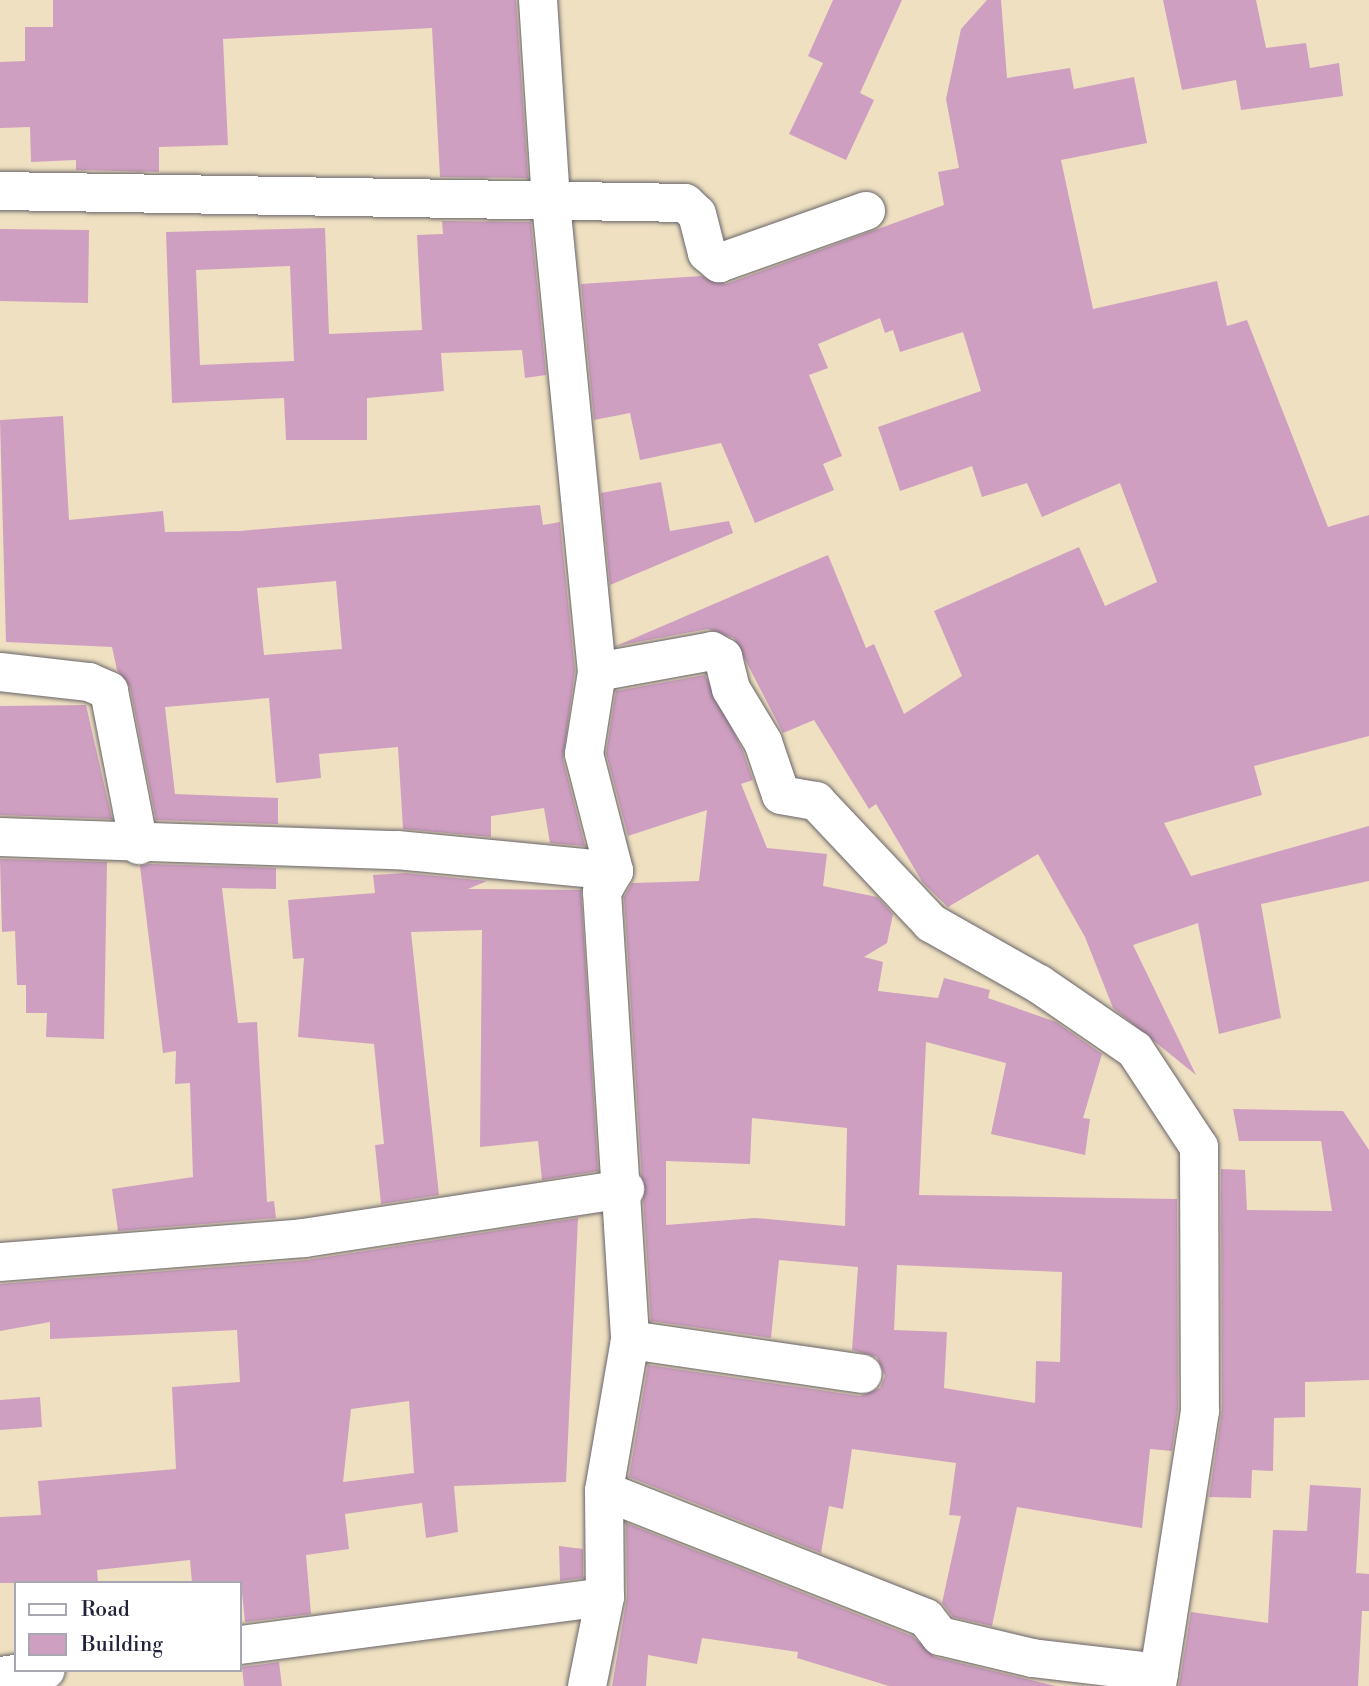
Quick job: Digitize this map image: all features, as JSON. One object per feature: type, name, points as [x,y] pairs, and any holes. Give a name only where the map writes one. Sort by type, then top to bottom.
[{"type":"street","points":[[538,0],[551,203],[597,673],[584,754],[614,871],[602,892],[625,1189],[631,1340],[604,1491],[605,1597],[587,1686]]},
{"type":"street","points":[[0,191],[685,204],[697,214],[707,253],[719,263],[866,211]]},
{"type":"street","points":[[597,673],[712,651],[723,657],[731,689],[763,742],[781,795],[816,801],[931,923],[1039,984],[1135,1050],[1199,1147],[1202,1393],[1158,1679],[1032,1658],[940,1636],[926,1618],[604,1491]]},
{"type":"street","points":[[0,672],[89,682],[109,691],[139,845]]},
{"type":"street","points":[[0,837],[139,845],[397,850],[614,871]]},
{"type":"street","points":[[0,1262],[304,1238],[625,1189]]},
{"type":"street","points":[[631,1340],[863,1374]]},
{"type":"street","points":[[242,1645],[605,1597]]},
{"type":"street","points":[[0,1676],[31,1672]]},
{"type":"building","points":[[53,0],[516,0],[528,178],[440,177],[432,28],[223,39],[228,145],[159,147],[159,172],[76,170],[76,160],[31,162],[30,127],[0,128],[0,62],[25,61],[25,27],[53,27]]},
{"type":"building","points":[[833,0],[902,0],[860,93],[874,100],[846,160],[789,134],[823,63],[808,56]]},
{"type":"building","points":[[987,0],[1001,0],[1007,78],[1070,68],[1074,89],[1134,77],[1147,143],[1061,160],[1093,309],[1217,281],[1227,326],[1247,320],[1328,527],[1369,515],[1369,736],[1254,766],[1262,795],[1164,823],[1191,876],[1369,826],[1369,881],[1261,904],[1281,1018],[1219,1034],[1198,923],[1133,945],[1196,1075],[1113,1008],[1085,937],[1038,854],[948,907],[923,883],[876,804],[869,809],[814,720],[783,733],[734,638],[708,629],[616,646],[828,555],[866,648],[874,644],[904,714],[962,676],[934,611],[1079,547],[1105,606],[1157,582],[1120,483],[1042,517],[1027,483],[982,497],[972,466],[900,491],[878,427],[981,391],[963,332],[900,352],[893,330],[885,333],[880,318],[818,344],[828,368],[809,375],[842,456],[823,464],[834,490],[755,523],[721,443],[640,460],[630,413],[594,420],[581,284],[701,276],[726,284],[944,205],[938,172],[959,168],[946,99],[961,29]]},
{"type":"building","points":[[1163,0],[1256,0],[1266,48],[1306,43],[1310,68],[1339,63],[1343,96],[1241,110],[1236,80],[1182,90]]},
{"type":"building","points":[[442,221],[531,222],[546,375],[525,378],[522,350],[441,353],[444,391],[367,398],[367,440],[286,440],[284,398],[172,403],[166,232],[325,228],[329,334],[422,330],[417,235],[443,234]],"holes":[[[290,266],[294,361],[200,365],[196,270]]]},
{"type":"building","points":[[0,229],[89,230],[88,303],[0,301]]},
{"type":"building","points":[[63,416],[69,520],[163,511],[165,532],[240,531],[540,505],[543,525],[560,522],[575,671],[563,759],[585,846],[550,843],[544,808],[491,816],[491,837],[403,829],[398,747],[319,754],[321,778],[276,783],[269,698],[165,707],[175,794],[278,798],[278,824],[156,820],[130,687],[117,670],[112,647],[6,642],[0,420]],"holes":[[[336,581],[342,649],[264,655],[257,588]]]},
{"type":"building","points":[[661,482],[670,531],[729,521],[733,533],[610,585],[601,493]]},
{"type":"building","points":[[705,675],[743,751],[753,780],[741,784],[767,848],[827,854],[823,886],[877,897],[893,914],[887,943],[864,957],[883,962],[878,991],[938,998],[944,978],[990,990],[988,998],[1056,1022],[1102,1054],[1083,1118],[1090,1119],[1085,1155],[991,1134],[1006,1063],[926,1042],[919,1195],[1177,1199],[1178,1409],[1172,1451],[1150,1449],[1142,1528],[1017,1507],[992,1626],[953,1617],[942,1603],[961,1516],[949,1515],[956,1463],[852,1449],[843,1509],[829,1506],[821,1553],[629,1477],[648,1365],[860,1396],[880,1388],[885,1376],[877,1357],[852,1350],[858,1267],[779,1260],[771,1338],[651,1321],[624,897],[632,883],[699,881],[707,810],[628,836],[606,753],[616,691]],"holes":[[[752,1118],[847,1128],[845,1226],[755,1218],[666,1225],[666,1161],[750,1164]],[[897,1265],[1062,1272],[1060,1362],[1036,1361],[1035,1403],[944,1388],[947,1332],[894,1330]]]},
{"type":"building","points":[[86,705],[112,819],[0,815],[0,706]]},
{"type":"building","points":[[0,859],[107,862],[104,1039],[46,1037],[47,1013],[26,1013],[26,985],[17,985],[15,931],[2,932]]},
{"type":"building","points":[[149,864],[276,868],[276,889],[222,888],[238,1023],[257,1022],[267,1202],[274,1201],[276,1218],[118,1231],[112,1189],[193,1177],[190,1083],[175,1084],[176,1051],[163,1053],[140,866]]},
{"type":"building","points":[[405,873],[487,881],[468,889],[581,890],[598,1171],[542,1180],[538,1141],[480,1147],[482,930],[411,932],[439,1195],[381,1204],[375,1145],[384,1144],[374,1044],[298,1037],[304,958],[293,959],[288,900],[375,893],[373,875]]},
{"type":"building","points":[[1233,1109],[1343,1111],[1369,1150],[1369,1380],[1305,1382],[1305,1417],[1274,1418],[1273,1471],[1252,1470],[1251,1498],[1209,1497],[1222,1411],[1221,1169],[1245,1170],[1247,1210],[1332,1211],[1321,1141],[1239,1141]]},
{"type":"building","points":[[578,1218],[566,1482],[454,1486],[458,1532],[426,1538],[422,1503],[345,1514],[349,1549],[306,1555],[311,1614],[245,1622],[242,1581],[192,1581],[190,1560],[97,1570],[98,1581],[0,1583],[0,1517],[41,1515],[38,1481],[176,1469],[172,1387],[240,1382],[237,1330],[50,1339],[50,1322],[0,1331],[0,1284],[307,1260]],"holes":[[[409,1401],[414,1473],[343,1482],[351,1409]]]},
{"type":"building","points":[[40,1397],[42,1427],[0,1430],[0,1400]]},
{"type":"building","points":[[1310,1485],[1361,1488],[1356,1573],[1369,1574],[1369,1611],[1362,1611],[1358,1686],[1179,1686],[1191,1612],[1268,1623],[1273,1530],[1307,1531]]},
{"type":"building","points":[[626,1523],[912,1636],[935,1657],[1056,1686],[889,1686],[797,1658],[798,1652],[702,1638],[697,1664],[648,1655],[646,1686],[612,1686],[627,1597]]},
{"type":"building","points":[[559,1546],[583,1549],[583,1578],[560,1581]]},
{"type":"building","points":[[279,1662],[282,1686],[244,1686],[242,1667]]}]
